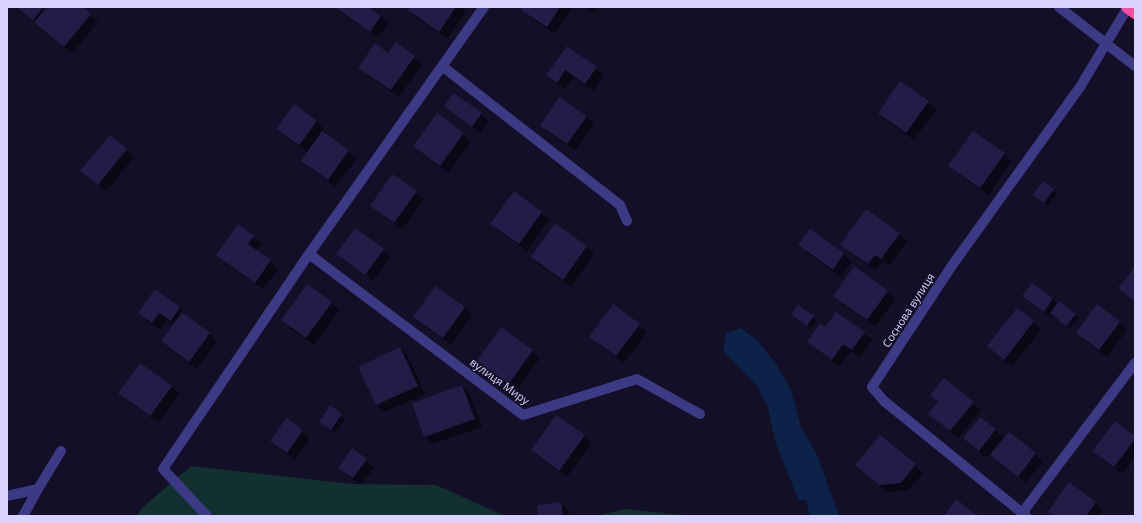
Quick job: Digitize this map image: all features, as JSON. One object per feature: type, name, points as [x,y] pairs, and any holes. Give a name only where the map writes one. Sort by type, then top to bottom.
[{"type":"highway","points":[[1128,7],[1135,13]]},
{"type":"street","points":[[207,516],[163,470],[309,254],[484,7]]},
{"type":"street","points":[[1059,7],[1135,66]]},
{"type":"street","points":[[1106,43],[1128,7]]},
{"type":"street","name":"Соснова вулиця","points":[[1106,43],[1080,87],[951,266],[872,387],[884,401],[1024,514],[1135,363]]},
{"type":"street","points":[[442,66],[620,205],[627,221]]},
{"type":"street","name":"вулиця Миру","points":[[309,254],[523,415],[637,379],[700,414]]},
{"type":"street","points":[[23,516],[61,451]]},
{"type":"street","points":[[7,496],[38,489]]},
{"type":"green space","points":[[191,466],[352,484],[436,485],[505,516],[137,516],[143,507]]},
{"type":"green space","points":[[625,509],[692,516],[596,516]]},
{"type":"water","points":[[740,328],[756,339],[775,362],[791,390],[801,427],[817,455],[839,515],[841,516],[810,516],[806,499],[799,501],[775,441],[768,408],[757,386],[723,351],[726,333]]},
{"type":"building","points":[[40,7],[42,9],[33,20],[18,8]]},
{"type":"building","points":[[47,7],[83,7],[91,14],[64,47],[34,22]]},
{"type":"building","points":[[335,7],[369,7],[381,16],[370,32]]},
{"type":"building","points":[[410,7],[456,7],[439,32],[408,10]]},
{"type":"building","points":[[523,7],[560,7],[547,27],[521,10]]},
{"type":"building","points":[[396,42],[415,56],[391,90],[358,68],[375,43],[388,53]]},
{"type":"building","points":[[567,46],[597,67],[585,84],[565,70],[557,83],[546,75]]},
{"type":"building","points":[[900,81],[929,101],[906,133],[878,113]]},
{"type":"building","points":[[454,93],[482,113],[472,127],[444,106]]},
{"type":"building","points":[[559,97],[587,116],[567,144],[540,126]]},
{"type":"building","points":[[294,104],[317,121],[299,145],[276,129]]},
{"type":"building","points":[[437,113],[464,133],[440,166],[413,146]]},
{"type":"building","points":[[322,131],[349,150],[328,180],[301,161]]},
{"type":"building","points":[[973,131],[1005,153],[980,188],[948,166]]},
{"type":"building","points":[[110,135],[127,149],[98,185],[80,171]]},
{"type":"building","points":[[392,174],[417,191],[394,223],[370,206]]},
{"type":"building","points":[[1043,181],[1054,189],[1044,203],[1033,195]]},
{"type":"building","points":[[514,191],[542,212],[519,244],[490,224]]},
{"type":"building","points":[[866,209],[900,233],[881,259],[875,255],[868,264],[840,245]]},
{"type":"building","points":[[555,223],[587,246],[563,280],[531,257]]},
{"type":"building","points":[[238,224],[254,236],[248,244],[271,260],[255,283],[216,255]]},
{"type":"building","points":[[355,228],[384,249],[365,275],[336,254]]},
{"type":"building","points":[[810,229],[844,253],[833,270],[798,245]]},
{"type":"building","points":[[854,266],[888,291],[867,320],[833,296]]},
{"type":"building","points":[[1135,267],[1135,302],[1118,288]]},
{"type":"building","points":[[1032,283],[1053,298],[1044,312],[1022,296]]},
{"type":"building","points":[[307,284],[332,302],[306,338],[281,320]]},
{"type":"building","points":[[435,286],[465,307],[443,338],[413,317]]},
{"type":"building","points":[[155,289],[180,307],[171,321],[159,313],[152,323],[138,313]]},
{"type":"building","points":[[1059,301],[1076,314],[1066,326],[1050,313]]},
{"type":"building","points":[[613,304],[640,324],[616,356],[589,337]]},
{"type":"building","points":[[1097,304],[1120,322],[1099,350],[1076,333]]},
{"type":"building","points":[[798,305],[814,316],[807,326],[791,314]]},
{"type":"building","points":[[1017,308],[1034,321],[1004,360],[987,346]]},
{"type":"building","points":[[182,312],[210,333],[189,362],[161,341]]},
{"type":"building","points":[[836,312],[865,332],[852,350],[843,344],[832,360],[807,342],[820,323],[825,327]]},
{"type":"building","points":[[501,327],[533,350],[509,384],[477,361]]},
{"type":"building","points":[[400,347],[418,386],[376,405],[358,367]]},
{"type":"building","points":[[140,363],[172,386],[150,416],[118,393]]},
{"type":"building","points":[[944,378],[974,402],[950,431],[928,414],[938,402],[930,395]]},
{"type":"building","points":[[462,385],[475,419],[424,437],[412,403]]},
{"type":"building","points":[[330,405],[342,414],[331,430],[319,422]]},
{"type":"building","points":[[556,415],[585,435],[559,471],[531,450]]},
{"type":"building","points":[[980,417],[996,429],[979,451],[963,438]]},
{"type":"building","points":[[286,418],[303,430],[287,453],[270,441]]},
{"type":"building","points":[[1115,421],[1135,436],[1135,439],[1114,467],[1092,451]]},
{"type":"building","points":[[1009,432],[1036,453],[1018,477],[990,455]]},
{"type":"building","points":[[880,435],[916,464],[901,483],[879,485],[855,465]]},
{"type":"building","points":[[352,448],[367,459],[353,478],[338,468]]},
{"type":"building","points":[[1069,482],[1096,502],[1086,516],[1054,516],[1048,512]]},
{"type":"building","points":[[956,499],[978,516],[944,516]]},
{"type":"building","points":[[561,502],[563,516],[538,516],[537,505]]}]
